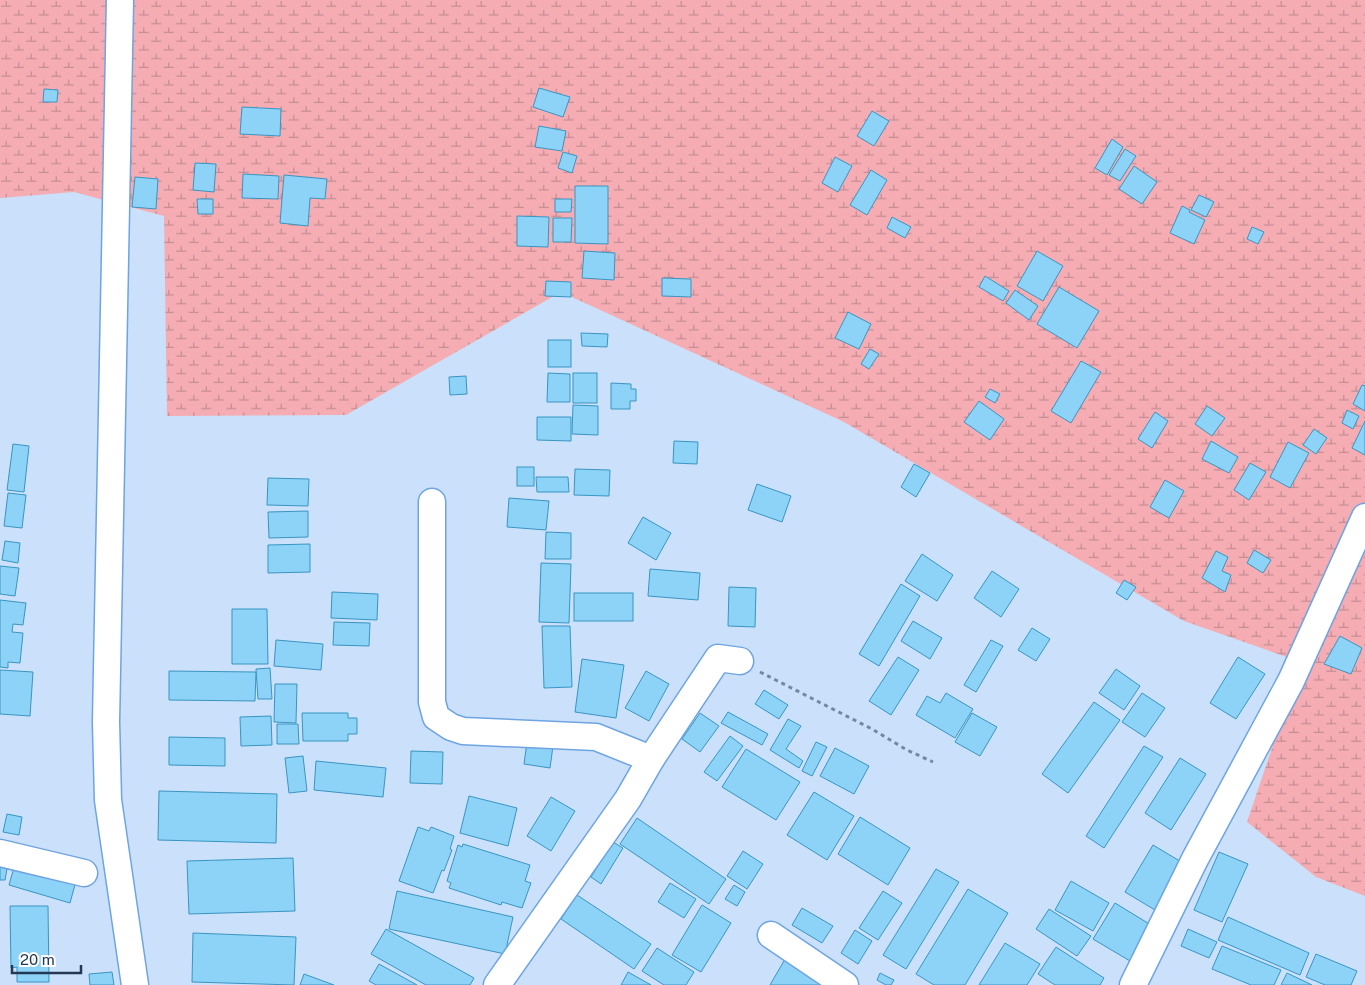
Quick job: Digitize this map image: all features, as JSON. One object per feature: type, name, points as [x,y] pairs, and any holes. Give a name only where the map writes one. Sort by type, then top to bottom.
[{"type":"street","points":[[120,0],[106,722],[108,800],[135,985]]},
{"type":"street","points":[[432,502],[432,702],[436,717],[451,727],[463,731],[596,737],[651,759]]},
{"type":"street","points":[[1133,985],[1195,858],[1291,681],[1365,516]]},
{"type":"street","points":[[497,985],[628,800],[651,759],[718,658],[740,661]]},
{"type":"street","points":[[0,853],[84,873]]},
{"type":"street","points":[[771,935],[845,985]]},
{"type":"path","points":[[740,661],[933,762]]},
{"type":"green space","points":[[0,0],[1365,0],[1365,896],[1316,877],[1247,822],[1301,662],[1184,621],[844,422],[561,292],[346,415],[167,416],[164,216],[74,192],[0,198]]},
{"type":"building","points":[[539,88],[570,97],[563,117],[533,107]]},
{"type":"building","points":[[44,89],[58,90],[57,102],[43,102]]},
{"type":"building","points":[[242,107],[281,109],[280,136],[240,134]]},
{"type":"building","points":[[872,111],[889,121],[874,146],[857,136]]},
{"type":"building","points":[[539,126],[566,131],[562,151],[535,147]]},
{"type":"building","points":[[1112,139],[1123,147],[1107,175],[1095,168]]},
{"type":"building","points":[[1125,149],[1136,156],[1120,181],[1109,175]]},
{"type":"building","points":[[563,152],[577,156],[572,173],[558,168]]},
{"type":"building","points":[[835,157],[852,166],[838,192],[822,183]]},
{"type":"building","points":[[195,163],[216,164],[214,192],[193,190]]},
{"type":"building","points":[[1134,166],[1157,182],[1142,204],[1119,189]]},
{"type":"building","points":[[871,170],[887,180],[867,215],[850,205]]},
{"type":"building","points":[[243,174],[279,176],[278,199],[242,198]]},
{"type":"building","points":[[284,175],[327,179],[325,199],[310,198],[308,226],[280,223]]},
{"type":"building","points":[[135,177],[158,179],[156,209],[132,207]]},
{"type":"building","points":[[575,186],[608,186],[608,244],[575,243]]},
{"type":"building","points":[[1199,195],[1214,202],[1206,217],[1191,210]]},
{"type":"building","points":[[197,199],[213,199],[213,214],[198,214]]},
{"type":"building","points":[[555,199],[572,199],[571,212],[555,212]]},
{"type":"building","points":[[1182,206],[1205,220],[1194,244],[1170,233]]},
{"type":"building","points":[[517,216],[549,217],[548,247],[517,246]]},
{"type":"building","points":[[892,217],[911,227],[905,238],[887,228]]},
{"type":"building","points":[[553,218],[572,218],[571,242],[553,242]]},
{"type":"building","points":[[1252,227],[1264,232],[1258,244],[1247,239]]},
{"type":"building","points":[[584,251],[615,253],[614,280],[582,278]]},
{"type":"building","points":[[1037,251],[1063,266],[1043,301],[1017,286]]},
{"type":"building","points":[[985,276],[1009,291],[1003,301],[979,287]]},
{"type":"building","points":[[662,278],[691,279],[691,297],[662,296]]},
{"type":"building","points":[[546,281],[571,282],[571,297],[545,296]]},
{"type":"building","points":[[1059,287],[1099,311],[1077,348],[1037,324]]},
{"type":"building","points":[[1015,290],[1038,306],[1029,320],[1006,303]]},
{"type":"building","points":[[848,312],[871,324],[859,349],[835,338]]},
{"type":"building","points":[[581,333],[608,334],[607,347],[582,346]]},
{"type":"building","points":[[548,340],[571,340],[571,367],[548,367]]},
{"type":"building","points":[[870,349],[879,354],[869,369],[861,364]]},
{"type":"building","points":[[1081,361],[1101,372],[1071,423],[1051,411]]},
{"type":"building","points":[[548,373],[570,374],[570,402],[547,402]]},
{"type":"building","points":[[573,373],[597,373],[597,403],[573,403]]},
{"type":"building","points":[[466,376],[467,394],[450,395],[449,377]]},
{"type":"building","points":[[611,383],[631,384],[631,389],[636,389],[636,401],[630,401],[630,409],[611,409]]},
{"type":"building","points":[[1362,385],[1365,386],[1365,411],[1353,404]]},
{"type":"building","points":[[990,389],[1000,394],[995,403],[985,397]]},
{"type":"building","points":[[979,401],[1004,419],[990,440],[964,422]]},
{"type":"building","points":[[573,405],[598,406],[598,435],[572,434]]},
{"type":"building","points":[[1207,406],[1225,418],[1212,436],[1195,424]]},
{"type":"building","points":[[1347,410],[1359,416],[1353,429],[1342,423]]},
{"type":"building","points":[[1155,412],[1168,421],[1152,448],[1138,439]]},
{"type":"building","points":[[537,417],[571,417],[571,441],[537,440]]},
{"type":"building","points":[[1365,421],[1365,455],[1352,448]]},
{"type":"building","points":[[1314,429],[1327,438],[1316,454],[1303,445]]},
{"type":"building","points":[[674,441],[698,442],[697,464],[673,463]]},
{"type":"building","points":[[1211,441],[1238,457],[1229,473],[1202,459]]},
{"type":"building","points":[[1288,442],[1309,453],[1290,488],[1270,477]]},
{"type":"building","points":[[13,444],[29,446],[24,492],[7,490]]},
{"type":"building","points":[[1250,463],[1266,472],[1249,500],[1234,490]]},
{"type":"building","points":[[914,464],[930,473],[916,497],[901,487]]},
{"type":"building","points":[[517,467],[534,467],[534,486],[517,486]]},
{"type":"building","points":[[575,469],[610,470],[609,496],[574,495]]},
{"type":"building","points":[[536,477],[568,477],[569,492],[537,492]]},
{"type":"building","points":[[268,478],[309,479],[308,506],[267,505]]},
{"type":"building","points":[[1165,480],[1184,491],[1169,518],[1150,507]]},
{"type":"building","points":[[757,484],[791,496],[782,522],[748,510]]},
{"type":"building","points":[[8,493],[26,495],[22,528],[4,526]]},
{"type":"building","points":[[509,498],[549,501],[546,530],[507,527]]},
{"type":"building","points":[[308,511],[308,537],[269,538],[268,512]]},
{"type":"building","points":[[643,517],[671,533],[656,560],[628,543]]},
{"type":"building","points":[[546,532],[571,533],[571,559],[545,559]]},
{"type":"building","points":[[5,541],[20,543],[18,563],[2,560]]},
{"type":"building","points":[[310,544],[310,572],[268,573],[268,545]]},
{"type":"building","points":[[1254,550],[1271,560],[1263,573],[1247,563]]},
{"type":"building","points":[[1216,551],[1228,557],[1222,571],[1231,575],[1225,592],[1202,578]]},
{"type":"building","points":[[922,554],[953,575],[937,601],[905,581]]},
{"type":"building","points":[[541,563],[571,564],[569,623],[539,622]]},
{"type":"building","points":[[0,566],[19,568],[15,596],[0,594]]},
{"type":"building","points":[[650,569],[700,573],[698,600],[648,596]]},
{"type":"building","points":[[992,571],[1019,589],[1001,617],[974,598]]},
{"type":"building","points":[[1124,580],[1136,587],[1127,600],[1116,593]]},
{"type":"building","points":[[901,584],[920,596],[879,666],[859,654]]},
{"type":"building","points":[[729,587],[756,588],[755,627],[728,626]]},
{"type":"building","points":[[332,592],[378,594],[377,620],[331,618]]},
{"type":"building","points":[[574,593],[633,593],[633,621],[574,621]]},
{"type":"building","points":[[0,600],[26,603],[23,625],[13,624],[12,632],[23,633],[20,663],[8,662],[8,668],[0,667]]},
{"type":"building","points":[[232,609],[267,609],[268,664],[232,664]]},
{"type":"building","points":[[913,621],[942,638],[930,659],[901,641]]},
{"type":"building","points":[[334,622],[370,623],[369,646],[333,645]]},
{"type":"building","points":[[542,626],[570,626],[572,687],[544,688]]},
{"type":"building","points":[[1032,628],[1050,639],[1036,661],[1018,650]]},
{"type":"building","points":[[1340,636],[1362,648],[1351,674],[1324,664]]},
{"type":"building","points":[[276,640],[323,644],[321,670],[274,666]]},
{"type":"building","points":[[991,640],[1003,646],[976,692],[964,685]]},
{"type":"building","points":[[898,657],[919,670],[891,715],[869,701]]},
{"type":"building","points":[[1238,657],[1265,674],[1236,719],[1210,703]]},
{"type":"building","points":[[582,659],[624,665],[616,718],[575,712]]},
{"type":"building","points":[[270,668],[272,699],[258,699],[256,669]]},
{"type":"building","points":[[1116,669],[1140,686],[1124,710],[1099,693]]},
{"type":"building","points":[[0,670],[33,672],[30,716],[0,714]]},
{"type":"building","points":[[169,671],[256,672],[255,701],[169,700]]},
{"type":"building","points":[[646,671],[669,684],[649,721],[625,708]]},
{"type":"building","points":[[275,684],[297,684],[296,723],[274,722]]},
{"type":"building","points":[[764,690],[788,705],[779,719],[755,704]]},
{"type":"building","points":[[946,693],[973,709],[955,738],[916,715],[927,696],[940,703]]},
{"type":"building","points":[[1142,693],[1165,708],[1145,737],[1122,722]]},
{"type":"building","points":[[1094,702],[1120,720],[1068,793],[1042,774]]},
{"type":"building","points":[[728,712],[768,734],[762,745],[721,723]]},
{"type":"building","points":[[302,713],[348,713],[348,718],[357,718],[357,734],[348,734],[348,741],[303,741]]},
{"type":"building","points":[[700,713],[719,726],[700,752],[682,739]]},
{"type":"building","points":[[972,713],[997,727],[980,756],[955,742]]},
{"type":"building","points":[[271,716],[272,745],[241,746],[240,717]]},
{"type":"building","points":[[788,719],[801,726],[786,749],[803,761],[799,768],[770,750]]},
{"type":"building","points":[[277,724],[298,724],[299,744],[277,744]]},
{"type":"building","points":[[730,736],[743,746],[717,781],[704,772]]},
{"type":"building","points":[[169,737],[225,738],[225,766],[169,765]]},
{"type":"building","points":[[527,742],[553,746],[550,768],[524,764]]},
{"type":"building","points":[[816,742],[827,747],[812,776],[802,771]]},
{"type":"building","points":[[1144,746],[1163,757],[1104,848],[1086,836]]},
{"type":"building","points":[[835,748],[869,766],[854,794],[820,776]]},
{"type":"building","points":[[746,749],[800,782],[776,820],[722,787]]},
{"type":"building","points":[[411,751],[443,752],[442,784],[410,783]]},
{"type":"building","points":[[303,756],[307,791],[289,793],[285,758]]},
{"type":"building","points":[[1180,758],[1206,774],[1171,830],[1145,813]]},
{"type":"building","points":[[316,761],[386,768],[383,797],[314,790]]},
{"type":"building","points":[[159,791],[277,794],[276,843],[158,840]]},
{"type":"building","points":[[814,792],[854,816],[827,860],[787,835]]},
{"type":"building","points":[[469,796],[517,808],[508,846],[460,833]]},
{"type":"building","points":[[551,797],[575,811],[551,851],[527,836]]},
{"type":"building","points":[[7,814],[22,817],[19,835],[3,832]]},
{"type":"building","points":[[860,817],[910,848],[888,885],[838,854]]},
{"type":"building","points":[[637,818],[726,879],[709,904],[620,844]]},
{"type":"building","points":[[418,827],[429,831],[431,827],[454,836],[450,849],[452,850],[433,893],[399,881]]},
{"type":"building","points":[[613,842],[623,848],[601,884],[591,877]]},
{"type":"building","points":[[463,844],[530,865],[525,881],[531,883],[522,908],[502,902],[501,905],[449,888],[451,883],[447,881],[458,845],[462,847]]},
{"type":"building","points":[[1153,845],[1183,863],[1155,910],[1125,892]]},
{"type":"building","points":[[743,851],[763,864],[747,889],[727,876]]},
{"type":"building","points":[[1219,852],[1248,864],[1222,922],[1194,910]]},
{"type":"building","points":[[293,858],[295,911],[189,914],[187,861]]},
{"type":"building","points":[[0,862],[8,863],[5,880],[0,880]]},
{"type":"building","points":[[15,864],[76,881],[70,903],[9,885]]},
{"type":"building","points":[[936,869],[959,882],[906,969],[883,955]]},
{"type":"building","points":[[1071,881],[1109,903],[1093,931],[1055,910]]},
{"type":"building","points":[[670,883],[696,899],[684,918],[658,902]]},
{"type":"building","points":[[734,885],[745,892],[737,906],[725,899]]},
{"type":"building","points":[[968,889],[1008,913],[965,985],[934,985],[916,974]]},
{"type":"building","points":[[397,891],[513,917],[505,954],[389,929]]},
{"type":"building","points":[[883,891],[902,903],[878,940],[859,928]]},
{"type":"building","points":[[577,895],[651,944],[634,969],[561,919]]},
{"type":"building","points":[[1115,903],[1151,925],[1130,961],[1093,939]]},
{"type":"building","points":[[702,905],[731,923],[701,972],[672,955]]},
{"type":"building","points":[[10,906],[48,906],[49,982],[17,982],[17,967],[11,968]]},
{"type":"building","points":[[802,908],[833,926],[822,943],[792,925]]},
{"type":"building","points":[[1049,909],[1091,936],[1077,956],[1036,929]]},
{"type":"building","points":[[1228,917],[1309,953],[1300,975],[1218,940]]},
{"type":"building","points":[[386,929],[474,978],[470,985],[426,985],[371,954]]},
{"type":"building","points":[[1188,929],[1217,942],[1209,958],[1181,946]]},
{"type":"building","points":[[855,930],[872,941],[858,964],[841,953]]},
{"type":"building","points":[[193,933],[296,937],[294,985],[192,982]]},
{"type":"building","points":[[1005,943],[1040,964],[1027,985],[979,985]]},
{"type":"building","points":[[1222,946],[1281,970],[1274,985],[1251,985],[1212,969]]},
{"type":"building","points":[[1056,947],[1104,978],[1100,985],[1055,985],[1038,974]]},
{"type":"building","points":[[657,948],[694,972],[686,985],[664,985],[642,971]]},
{"type":"building","points":[[788,954],[837,985],[770,985]]},
{"type":"building","points":[[1316,954],[1357,971],[1351,985],[1325,985],[1306,977]]},
{"type":"building","points":[[379,964],[417,985],[376,985],[369,981]]},
{"type":"building","points":[[112,972],[114,985],[90,985],[89,974]]},
{"type":"building","points":[[628,972],[651,985],[621,985]]},
{"type":"building","points":[[880,973],[894,980],[891,985],[886,985],[877,980]]},
{"type":"building","points":[[1287,973],[1312,985],[1281,985]]},
{"type":"building","points":[[304,974],[334,985],[300,985]]}]
